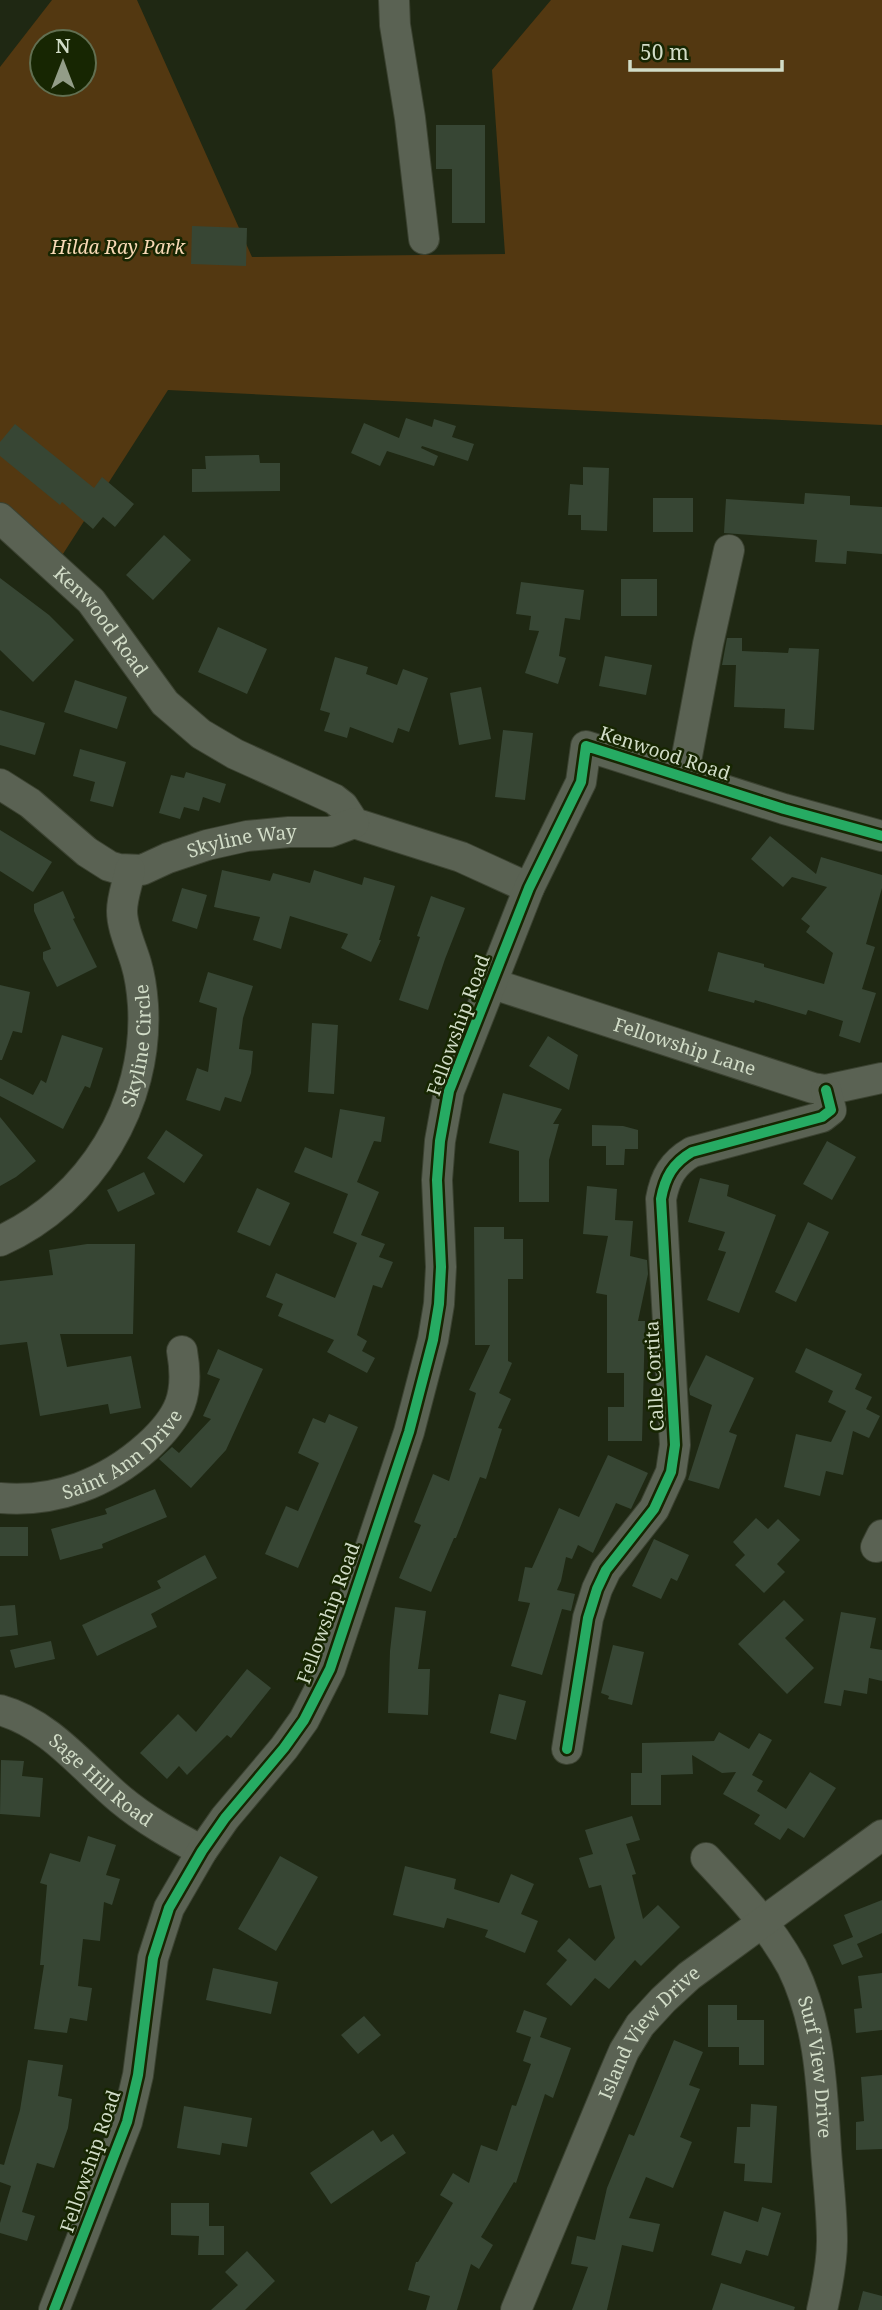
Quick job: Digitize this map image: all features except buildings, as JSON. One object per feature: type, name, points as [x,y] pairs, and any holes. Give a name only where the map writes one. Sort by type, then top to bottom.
[{"type":"street","points":[[394,0],[395,25],[410,118],[424,239]]},
{"type":"street","name":"Kenwood Road","points":[[0,519],[91,601],[165,702],[201,734],[235,754],[334,799],[343,806],[354,823]]},
{"type":"street","points":[[682,777],[729,550]]},
{"type":"street","name":"Kenwood Road","points":[[529,888],[581,782],[586,746],[882,836]]},
{"type":"street","points":[[0,784],[30,803],[87,852],[109,866],[130,870]]},
{"type":"street","points":[[354,823],[461,857],[529,888]]},
{"type":"street","name":"Skyline Way","points":[[130,870],[142,870],[207,845],[247,836],[330,832],[354,823]]},
{"type":"street","name":"Skyline Circle","points":[[0,1241],[42,1216],[72,1191],[92,1169],[121,1123],[134,1088],[140,1065],[144,1028],[137,966],[123,920],[123,898],[130,870]]},
{"type":"street","name":"Fellowship Road","points":[[54,2310],[127,2122],[138,2075],[153,1958],[169,1908],[225,1818],[285,1748],[321,1690],[410,1432],[433,1340],[439,1304],[441,1267],[437,1180],[440,1141],[449,1091],[529,888]]},
{"type":"street","name":"Fellowship Lane","points":[[490,983],[813,1088],[826,1090],[882,1078]]},
{"type":"street","name":"Calle Cortita","points":[[567,1749],[588,1618],[597,1589],[606,1570],[654,1510],[671,1472],[676,1445],[661,1199],[667,1176],[682,1158],[703,1147],[822,1117],[831,1110],[826,1090]]},
{"type":"street","name":"Saint Ann Drive","points":[[0,1498],[16,1500],[48,1497],[81,1488],[127,1464],[161,1434],[180,1405],[184,1378],[182,1351]]},
{"type":"street","name":"Sage Hill Road","points":[[0,1710],[33,1724],[60,1744],[121,1800],[159,1827],[202,1851]]},
{"type":"street","name":"Island View Drive","points":[[516,2310],[612,2078],[640,2025],[689,1976],[882,1835]]},
{"type":"street","name":"Surf View Drive","points":[[706,1858],[746,1901],[791,1966],[815,2037],[821,2073],[832,2243],[829,2282],[822,2310]]},
{"type":"green space","name":"Hilda Ray Park","points":[[52,0],[137,0],[252,257],[505,254],[492,70],[551,0],[882,0],[882,425],[168,390],[54,568],[0,518],[0,67],[28,31],[28,98],[98,98],[98,28],[30,28]]},
{"type":"cycle path","points":[[54,2310],[127,2122],[138,2075],[153,1958],[169,1908],[225,1818],[304,1720],[330,1669],[409,1432],[433,1340],[441,1267],[437,1180],[440,1141],[449,1091],[529,888],[581,782],[586,746],[784,809],[882,836]]},
{"type":"cycle path","points":[[567,1749],[588,1618],[597,1589],[606,1570],[654,1509],[671,1472],[675,1445],[661,1199],[665,1184],[675,1166],[692,1152],[822,1117],[831,1110],[826,1090]]}]
